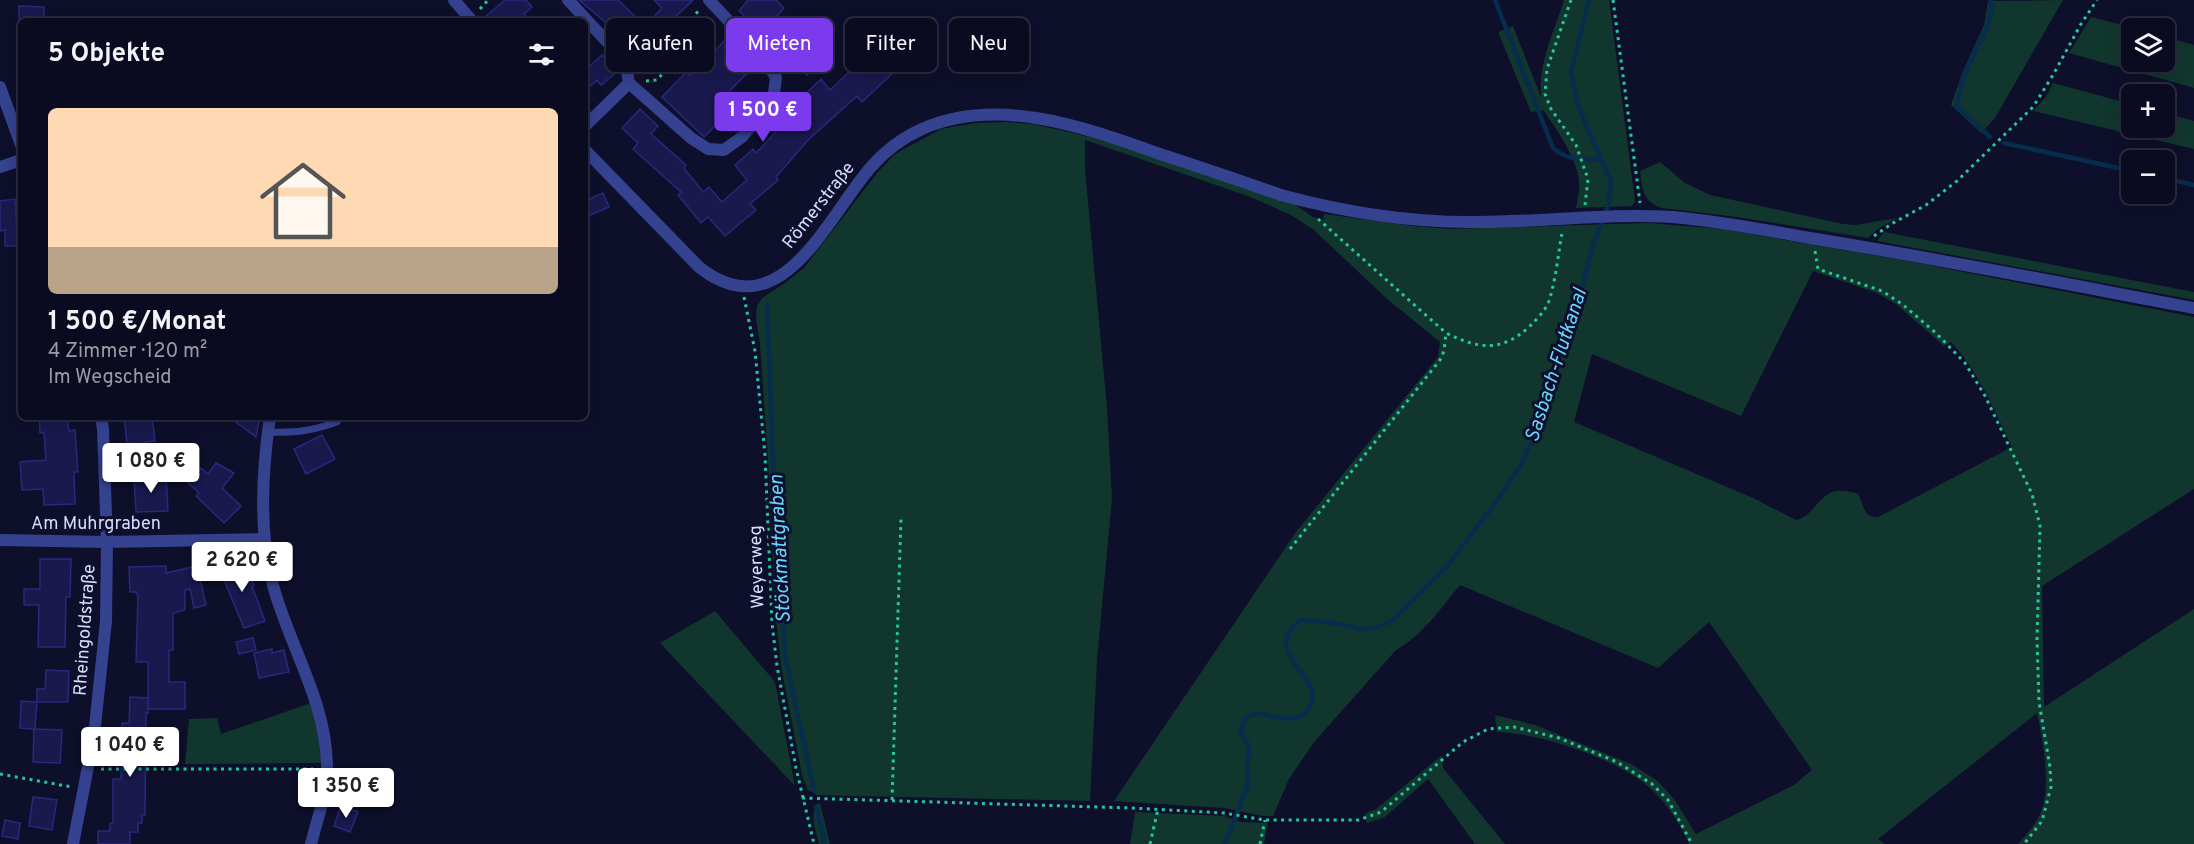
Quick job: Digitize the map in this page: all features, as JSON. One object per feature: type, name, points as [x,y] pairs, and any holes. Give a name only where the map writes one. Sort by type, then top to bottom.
[{"type":"street","points":[[454,0],[469,18]]},
{"type":"street","points":[[568,0],[585,18]]},
{"type":"street","points":[[588,21],[625,61],[629,83],[691,138],[708,149],[724,150],[742,137],[767,107],[774,93],[776,78],[767,62],[709,1]]},
{"type":"street","points":[[588,123],[629,83]]},
{"type":"street","points":[[0,87],[18,138]]},
{"type":"street","name":"Römerstraße","points":[[588,153],[699,267],[712,278],[725,284],[743,286],[774,281],[791,269],[816,241],[870,167],[909,135],[946,122],[998,116],[1046,119],[1092,130],[1281,195],[1311,203],[1430,221],[1672,217],[1868,246],[2194,308]]},
{"type":"street","points":[[0,167],[18,161]]},
{"type":"street","name":"Rheingoldstraße","points":[[73,844],[94,736],[106,621],[107,542],[104,429],[102,420]]},
{"type":"street","points":[[270,420],[265,460],[264,539],[273,586],[311,685],[322,731],[327,769],[311,844]]},
{"type":"street","name":"Am Muhrgraben","points":[[0,540],[107,542],[264,539]]},
{"type":"lane","points":[[268,432],[312,431],[337,422]]},
{"type":"path","points":[[1571,0],[1548,69],[1545,94],[1551,109],[1576,145],[1588,178],[1584,217]]},
{"type":"path","points":[[1613,0],[1642,217]]},
{"type":"path","points":[[1868,246],[1875,235],[1926,206],[1957,181],[2032,106],[2097,0]]},
{"type":"path","points":[[629,83],[657,80],[683,51],[694,15],[709,1]]},
{"type":"path","points":[[1311,203],[1313,213],[1324,226],[1446,333],[1464,342],[1486,347],[1506,343],[1522,334],[1538,318],[1548,303],[1565,219]]},
{"type":"path","points":[[1812,238],[1818,269],[1882,291],[1902,304],[1936,333],[1965,363],[1985,396],[2032,494],[2040,526],[2037,640],[2039,702],[2050,767],[2051,788],[2043,821],[2024,844]]},
{"type":"path","name":"Weyerweg","points":[[743,286],[755,351],[765,455],[772,623],[777,666],[802,798],[814,844]]},
{"type":"path","points":[[1290,549],[1440,360],[1444,351],[1446,333]]},
{"type":"path","points":[[892,800],[901,518]]},
{"type":"path","points":[[802,798],[1158,809],[1224,813],[1264,820],[1359,820],[1381,812],[1463,742],[1488,729],[1514,727],[1559,738],[1617,762],[1652,784],[1668,800],[1692,844]]},
{"type":"path","points":[[88,769],[327,769]]},
{"type":"path","points":[[0,774],[84,789]]},
{"type":"path","points":[[1150,844],[1158,809]]},
{"type":"path","points":[[1260,844],[1264,820]]},
{"type":"green space","points":[[1564,0],[1609,0],[1635,201],[1632,206],[1576,208],[1579,183],[1572,158],[1543,110],[1531,112],[1498,32],[1513,26],[1541,97],[1544,60]]},
{"type":"green space","points":[[2063,0],[1995,118],[1981,133],[1951,105],[1963,71],[1984,25],[1988,1]]},
{"type":"green space","points":[[2091,17],[2121,25],[2121,68],[2069,53]]},
{"type":"green space","points":[[2175,40],[2194,45],[2194,88],[2137,72],[2175,72]]},
{"type":"green space","points":[[2053,83],[2121,101],[2121,132],[2033,111],[2046,97]]},
{"type":"green space","points":[[2175,116],[2194,121],[2194,149],[2147,138],[2175,138]]},
{"type":"green space","points":[[975,123],[1033,124],[1112,142],[1294,204],[1313,217],[1324,220],[1325,214],[1451,229],[1649,223],[1722,229],[1913,262],[2194,317],[2194,489],[2042,586],[2044,707],[2194,609],[2194,844],[2018,844],[2038,818],[2045,795],[2045,767],[2037,713],[1878,839],[1885,844],[1689,844],[1676,819],[1664,803],[1652,790],[1631,774],[1574,748],[1514,733],[1497,732],[1495,715],[1535,725],[1631,764],[1658,781],[1674,799],[1696,834],[1794,785],[1812,770],[1709,622],[1658,668],[1460,585],[1431,620],[1414,637],[1396,650],[1314,742],[1289,779],[1273,816],[1224,808],[1114,801],[1296,532],[1438,357],[1440,342],[1386,298],[1314,230],[1291,215],[1248,196],[1085,140],[1085,169],[1107,408],[1112,498],[1097,660],[1090,801],[817,795],[808,790],[802,775],[782,671],[776,620],[757,306],[762,298],[804,268],[877,173],[895,154],[941,129]],"holes":[[[1813,271],[1877,293],[1896,304],[1944,346],[1951,342],[1978,379],[2012,447],[1878,517],[1867,513],[1858,494],[1835,491],[1827,494],[1804,517],[1796,520],[1753,498],[1574,422],[1592,354],[1741,416]]]},
{"type":"green space","points":[[1660,162],[1685,183],[1710,195],[1843,224],[1855,225],[1897,218],[1879,228],[1868,238],[1737,217],[1662,208],[1647,198],[1640,171]]},
{"type":"green space","points":[[1884,232],[2194,292],[2194,300],[1877,241]]},
{"type":"green space","points":[[715,611],[775,682],[795,786],[660,643]]},
{"type":"green space","points":[[311,703],[318,728],[323,763],[185,764],[189,719],[217,718],[221,734]]},
{"type":"green space","points":[[1442,755],[1443,768],[1505,844],[1475,844],[1428,779],[1385,817],[1367,823],[1364,814],[1376,809]]},
{"type":"green space","points":[[820,803],[830,844],[819,844],[814,810],[815,805]]},
{"type":"green space","points":[[1135,812],[1224,816],[1241,822],[1268,823],[1264,844],[1130,844]]},
{"type":"building","points":[[505,0],[526,0],[532,7],[524,14],[528,18],[484,18]]},
{"type":"building","points":[[579,0],[618,0],[637,18],[606,18],[606,23]]},
{"type":"building","points":[[654,0],[693,0],[674,18],[653,18],[662,8]]},
{"type":"building","points":[[748,0],[776,0],[784,8],[777,16],[779,18],[747,18],[739,11]]},
{"type":"building","points":[[19,6],[44,7],[44,18],[19,18]]},
{"type":"building","points":[[725,40],[726,72],[748,72],[718,103],[728,113],[704,137],[662,97],[686,72],[690,76],[694,72],[714,72],[714,51]]},
{"type":"building","points":[[602,55],[606,60],[606,72],[617,72],[601,85],[597,80],[588,88],[588,67]]},
{"type":"building","points":[[849,72],[894,72],[862,102],[857,96],[808,140],[776,177],[778,180],[750,204],[756,210],[725,236],[708,217],[701,223],[678,195],[681,192],[633,149],[638,143],[622,128],[640,109],[658,126],[651,134],[686,165],[684,168],[703,192],[709,187],[722,202],[747,180],[735,165],[753,149],[756,153],[802,104],[799,100],[821,79],[830,90]]},
{"type":"building","points":[[603,193],[609,207],[588,216],[588,200]]},
{"type":"building","points":[[15,199],[18,246],[5,246],[5,230],[0,231],[0,201]]},
{"type":"building","points":[[39,420],[67,420],[69,431],[75,430],[78,472],[74,472],[75,504],[44,505],[43,489],[22,490],[20,462],[46,460],[44,433],[40,433]]},
{"type":"building","points":[[124,420],[152,420],[155,441],[144,442],[146,475],[131,475],[129,443],[127,444]]},
{"type":"building","points":[[233,420],[259,420],[256,437]]},
{"type":"building","points":[[322,435],[335,459],[306,474],[294,449]]},
{"type":"building","points":[[216,463],[234,473],[222,488],[241,506],[224,523],[196,496],[199,493],[188,483],[201,468],[208,474]]},
{"type":"building","points":[[166,475],[168,511],[136,512],[134,477]]},
{"type":"building","points":[[242,558],[254,585],[252,586],[265,621],[244,628],[219,568]]},
{"type":"building","points":[[40,559],[71,559],[70,597],[66,597],[65,647],[38,647],[39,605],[24,605],[24,589],[40,589]]},
{"type":"building","points":[[166,566],[166,573],[197,566],[206,605],[194,608],[190,589],[185,590],[185,610],[173,613],[173,650],[169,650],[169,682],[185,682],[185,709],[148,709],[148,662],[136,662],[138,596],[136,592],[130,592],[129,567]]},
{"type":"building","points":[[253,638],[256,650],[239,654],[236,642]]},
{"type":"building","points":[[272,649],[272,653],[284,650],[289,672],[259,678],[254,653]]},
{"type":"building","points":[[46,670],[69,671],[68,702],[37,702],[37,689],[45,689]]},
{"type":"building","points":[[130,697],[148,698],[145,815],[142,815],[142,823],[138,823],[138,832],[130,832],[130,844],[98,844],[98,831],[110,831],[110,823],[113,823],[113,779],[121,779],[122,723],[129,723]]},
{"type":"building","points":[[21,701],[37,702],[35,729],[62,730],[60,763],[33,762],[34,729],[20,728]]},
{"type":"building","points":[[33,797],[57,800],[52,830],[29,826]]},
{"type":"building","points":[[341,806],[358,812],[350,832],[334,826]]},
{"type":"building","points":[[5,820],[20,823],[18,839],[2,836]]},
{"type":"waterway","points":[[1495,0],[1553,148],[1576,159],[1601,158]]},
{"type":"waterway","name":"Sasbach-Flutkanal","points":[[1225,844],[1248,784],[1247,759],[1250,753],[1240,730],[1245,718],[1256,714],[1292,719],[1304,714],[1313,697],[1304,675],[1289,654],[1286,643],[1289,632],[1301,620],[1335,623],[1360,629],[1375,628],[1392,621],[1448,565],[1502,494],[1521,465],[1543,415],[1555,365],[1580,296],[1592,248],[1609,203],[1611,181],[1579,109],[1571,73],[1589,0]]},
{"type":"waterway","points":[[1990,137],[1956,105],[1966,72],[1986,28],[1991,0]]},
{"type":"waterway","points":[[2004,143],[2121,169]]},
{"type":"waterway","points":[[2175,181],[2194,185]]},
{"type":"waterway","name":"Stöckmattgraben","points":[[767,304],[773,464],[785,655],[814,791]]},
{"type":"waterway","name":"Stöckmattgraben","points":[[816,807],[825,844]]}]
